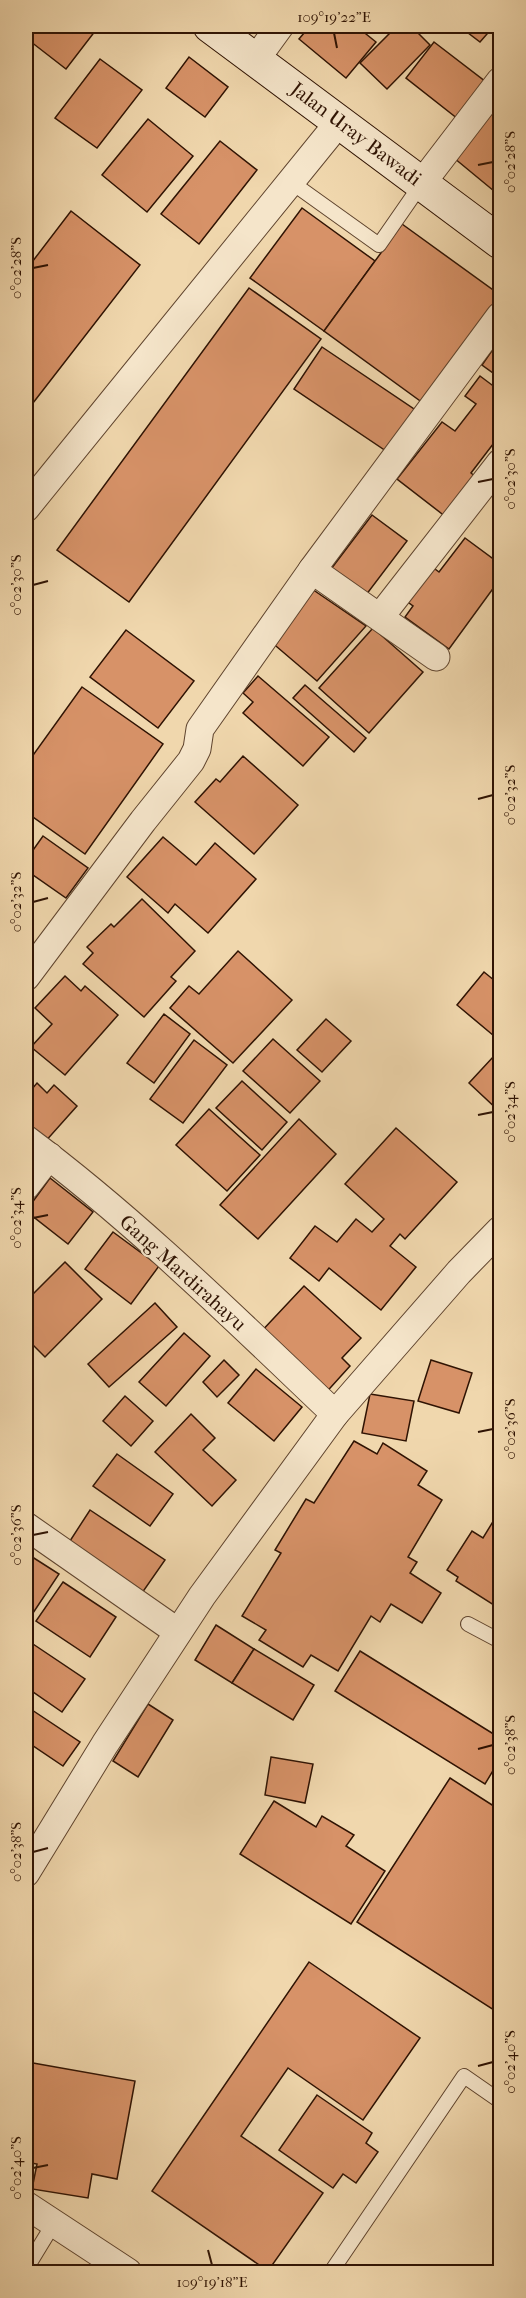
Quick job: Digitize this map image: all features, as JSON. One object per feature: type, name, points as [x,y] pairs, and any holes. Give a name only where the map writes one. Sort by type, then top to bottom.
[{"type":"street","name":"Jalan Uray Bawadi","points":[[211,26],[501,242]]},
{"type":"street","points":[[256,59],[279,26]]},
{"type":"street","points":[[422,183],[501,81]]},
{"type":"street","points":[[26,508],[340,121]]},
{"type":"street","points":[[26,977],[142,821],[191,761],[197,750],[200,729],[312,570],[501,316]]},
{"type":"street","points":[[380,617],[501,463]]},
{"type":"street","points":[[312,570],[436,657]]},
{"type":"street","name":"Gang Mardirahayu","points":[[26,1139],[117,1213],[210,1294],[335,1414]]},
{"type":"street","points":[[26,1186],[49,1156]]},
{"type":"street","points":[[28,1865],[202,1596],[335,1414],[459,1272],[501,1230]]},
{"type":"street","points":[[26,1526],[178,1632]]},
{"type":"street","points":[[26,2205],[128,2272]]},
{"type":"lane","points":[[291,182],[379,245],[422,183]]},
{"type":"lane","points":[[468,1624],[501,1641]]},
{"type":"lane","points":[[331,2272],[464,2076],[501,2101]]},
{"type":"lane","points":[[26,2269],[54,2223]]},
{"type":"building","points":[[31,26],[99,26],[66,69],[26,38],[26,33]]},
{"type":"building","points":[[310,26],[356,26],[376,42],[346,78],[299,39]]},
{"type":"building","points":[[397,26],[411,26],[430,45],[387,89],[360,63]]},
{"type":"building","points":[[459,26],[494,26],[480,42]]},
{"type":"building","points":[[434,42],[486,82],[458,119],[406,78]]},
{"type":"building","points":[[189,57],[228,87],[205,117],[166,88]]},
{"type":"building","points":[[100,59],[142,90],[97,148],[55,118]]},
{"type":"building","points":[[492,113],[500,121],[500,196],[454,158]]},
{"type":"building","points":[[148,119],[193,156],[147,212],[102,175]]},
{"type":"building","points":[[220,141],[257,170],[199,244],[161,214]]},
{"type":"building","points":[[302,208],[375,261],[324,331],[250,278]]},
{"type":"building","points":[[71,211],[140,265],[26,412],[26,270]]},
{"type":"building","points":[[402,224],[500,295],[423,403],[324,331]]},
{"type":"building","points":[[249,288],[321,339],[129,602],[57,550]]},
{"type":"building","points":[[500,339],[500,378],[482,365]]},
{"type":"building","points":[[322,347],[417,411],[389,453],[294,389]]},
{"type":"building","points":[[480,376],[500,391],[500,435],[471,473],[477,478],[446,517],[397,479],[442,422],[455,431],[476,404],[465,396]]},
{"type":"building","points":[[372,515],[407,541],[366,595],[331,569]]},
{"type":"building","points":[[465,538],[500,564],[500,579],[449,649],[405,617],[413,606],[405,600],[431,566],[439,572]]},
{"type":"building","points":[[309,587],[366,626],[317,681],[270,641]]},
{"type":"building","points":[[373,628],[423,672],[369,733],[319,688]]},
{"type":"building","points":[[126,630],[194,681],[158,728],[90,677]]},
{"type":"building","points":[[258,676],[329,737],[303,766],[243,713],[253,702],[243,693]]},
{"type":"building","points":[[305,685],[366,738],[354,752],[293,698]]},
{"type":"building","points":[[82,687],[163,744],[85,854],[26,812],[26,765]]},
{"type":"building","points":[[243,756],[298,805],[254,854],[195,802],[216,779],[220,782]]},
{"type":"building","points":[[43,836],[88,868],[66,898],[26,870],[26,860]]},
{"type":"building","points":[[163,837],[196,865],[215,843],[256,879],[208,933],[175,904],[168,913],[127,877]]},
{"type":"building","points":[[142,899],[195,951],[171,977],[176,981],[144,1017],[83,964],[93,953],[87,947],[111,924],[114,927]]},
{"type":"building","points":[[238,951],[292,1000],[233,1063],[170,1008],[189,986],[199,994]]},
{"type":"building","points":[[484,972],[500,985],[500,1041],[457,1005]]},
{"type":"building","points":[[65,976],[81,991],[85,986],[118,1015],[65,1075],[31,1047],[52,1024],[35,1008]]},
{"type":"building","points":[[164,1014],[190,1034],[154,1083],[127,1063]]},
{"type":"building","points":[[326,1019],[351,1041],[322,1072],[297,1050]]},
{"type":"building","points":[[273,1039],[320,1081],[290,1113],[243,1071]]},
{"type":"building","points":[[194,1040],[227,1065],[183,1123],[150,1099]]},
{"type":"building","points":[[493,1057],[500,1064],[500,1112],[469,1083]]},
{"type":"building","points":[[242,1081],[287,1122],[262,1150],[216,1108]]},
{"type":"building","points":[[37,1083],[47,1093],[54,1085],[77,1106],[44,1143],[26,1126],[26,1117],[29,1113],[26,1111],[26,1096]]},
{"type":"building","points":[[209,1109],[260,1155],[227,1191],[176,1145]]},
{"type":"building","points":[[299,1119],[336,1154],[258,1239],[220,1205]]},
{"type":"building","points":[[396,1128],[457,1182],[405,1239],[400,1234],[390,1246],[416,1267],[381,1310],[329,1268],[319,1281],[290,1258],[315,1226],[337,1242],[356,1219],[372,1232],[384,1219],[345,1184]]},
{"type":"building","points":[[50,1178],[93,1212],[68,1244],[26,1211]]},
{"type":"building","points":[[113,1232],[159,1266],[131,1304],[85,1269]]},
{"type":"building","points":[[65,1262],[102,1299],[45,1357],[26,1338],[26,1301]]},
{"type":"building","points":[[304,1286],[361,1338],[342,1358],[350,1366],[322,1397],[258,1335]]},
{"type":"building","points":[[155,1303],[177,1327],[109,1387],[88,1364]]},
{"type":"building","points":[[184,1333],[210,1356],[166,1406],[139,1382]]},
{"type":"building","points":[[224,1360],[239,1375],[217,1397],[203,1382]]},
{"type":"building","points":[[431,1360],[472,1373],[459,1413],[418,1401]]},
{"type":"building","points":[[256,1369],[302,1407],[274,1441],[228,1403]]},
{"type":"building","points":[[370,1394],[414,1401],[406,1441],[362,1433]]},
{"type":"building","points":[[125,1396],[153,1421],[131,1446],[103,1421]]},
{"type":"building","points":[[191,1414],[215,1438],[203,1450],[236,1480],[212,1506],[155,1452]]},
{"type":"building","points":[[354,1441],[377,1454],[383,1443],[427,1471],[418,1485],[442,1500],[408,1557],[417,1562],[410,1573],[441,1593],[422,1623],[391,1604],[380,1622],[371,1616],[338,1671],[311,1655],[303,1667],[259,1640],[266,1630],[242,1616],[281,1553],[275,1550],[306,1499],[314,1503]]},
{"type":"building","points":[[117,1454],[173,1494],[150,1526],[93,1486]]},
{"type":"building","points":[[26,1471],[33,1476],[26,1486]]},
{"type":"building","points":[[90,1510],[165,1560],[142,1593],[68,1544]]},
{"type":"building","points":[[500,1510],[500,1609],[456,1581],[458,1577],[447,1570],[472,1531],[483,1538]]},
{"type":"building","points":[[26,1553],[59,1574],[27,1622],[26,1621]]},
{"type":"building","points":[[63,1582],[116,1617],[90,1657],[36,1621]]},
{"type":"building","points":[[216,1625],[254,1649],[232,1683],[195,1660]]},
{"type":"building","points":[[30,1642],[85,1679],[62,1712],[26,1687],[26,1648]]},
{"type":"building","points":[[254,1649],[314,1685],[293,1720],[232,1683]]},
{"type":"building","points":[[360,1651],[500,1738],[500,1759],[485,1784],[335,1691]]},
{"type":"building","points":[[148,1704],[173,1720],[138,1777],[113,1761]]},
{"type":"building","points":[[26,1706],[80,1742],[63,1766],[26,1741]]},
{"type":"building","points":[[271,1757],[313,1764],[305,1803],[265,1795]]},
{"type":"building","points":[[450,1778],[500,1810],[500,2014],[357,1922]]},
{"type":"building","points":[[274,1801],[316,1827],[322,1816],[354,1835],[346,1846],[385,1871],[351,1924],[240,1854]]},
{"type":"building","points":[[309,1962],[420,2038],[363,2120],[288,2068],[241,2136],[323,2193],[268,2271],[152,2191]]},
{"type":"building","points":[[33,2063],[135,2081],[117,2179],[92,2174],[88,2198],[32,2189],[37,2164],[26,2162],[26,2103]]},
{"type":"building","points":[[317,2095],[372,2133],[366,2143],[378,2152],[356,2183],[343,2174],[333,2188],[279,2150]]}]
